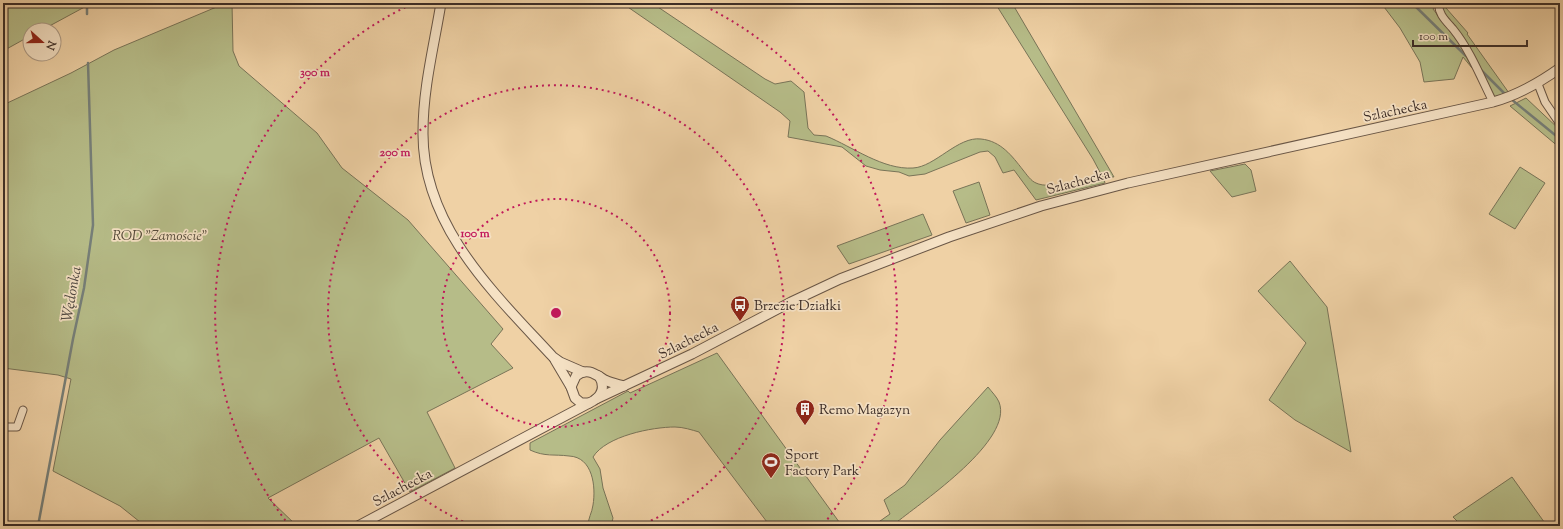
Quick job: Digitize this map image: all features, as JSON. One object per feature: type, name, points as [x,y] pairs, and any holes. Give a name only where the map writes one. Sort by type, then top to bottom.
[{"type":"street","points":[[441,3],[424,104],[423,134],[426,164],[432,192],[441,217],[466,257],[487,286],[553,357],[560,362],[583,372],[590,372],[611,382],[624,386]]},
{"type":"street","points":[[1439,3],[1438,7],[1442,16],[1460,38],[1496,102]]},
{"type":"street","name":"Szlachecka","points":[[358,526],[593,401],[692,354],[791,302],[840,279],[948,237],[1041,206],[1128,183],[1496,102],[1516,96],[1538,84],[1560,68]]},
{"type":"street","points":[[1538,84],[1545,102],[1560,124]]},
{"type":"street","points":[[553,357],[572,391],[581,402],[593,401],[603,389],[600,376]]},
{"type":"street","points":[[565,416],[571,404],[574,380],[583,372]]},
{"type":"street","points":[[3,427],[18,427],[23,410]]},
{"type":"green space","points":[[3,3],[92,3],[57,22],[22,22],[22,40],[3,51]]},
{"type":"green space","name":"ROD \"Zamoście\"","points":[[226,3],[232,3],[233,51],[239,66],[317,133],[342,168],[408,220],[503,329],[491,344],[513,368],[427,412],[455,468],[410,492],[379,438],[268,498],[297,526],[145,526],[120,506],[53,471],[71,379],[58,375],[3,368],[3,105],[71,73],[114,50]]},
{"type":"green space","points":[[622,3],[652,3],[765,79],[775,84],[791,81],[804,92],[808,128],[814,135],[826,136],[879,162],[902,168],[913,168],[930,163],[964,142],[972,139],[981,139],[988,140],[1000,146],[1015,160],[1032,181],[1042,185],[1059,185],[1102,176],[1093,159],[995,3],[1012,3],[1114,177],[1103,176],[1105,183],[1036,200],[1014,170],[1003,173],[995,157],[988,151],[980,152],[925,174],[909,176],[899,172],[880,170],[866,166],[842,147],[788,137],[790,121],[780,112]]},
{"type":"green space","points":[[1381,3],[1437,3],[1433,9],[1461,46],[1472,68],[1463,57],[1454,79],[1424,82],[1420,62],[1400,28]]},
{"type":"green space","points":[[1444,3],[1449,3],[1446,8],[1468,33],[1467,34],[1509,93],[1494,97],[1463,36],[1442,10]]},
{"type":"green space","points":[[1526,98],[1560,130],[1560,148],[1510,106]]},
{"type":"green space","points":[[1245,164],[1251,170],[1256,191],[1232,197],[1210,171]]},
{"type":"green space","points":[[1520,167],[1545,183],[1515,229],[1489,214]]},
{"type":"green space","points":[[979,182],[990,215],[966,223],[953,191]]},
{"type":"green space","points":[[923,214],[932,235],[849,264],[837,246]]},
{"type":"green space","points":[[1290,261],[1327,307],[1351,452],[1295,420],[1269,400],[1306,343],[1258,291]]},
{"type":"green space","name":"Sport Factory Park","points":[[717,353],[842,526],[770,526],[699,432],[684,428],[665,427],[642,431],[619,438],[608,443],[593,457],[600,469],[603,488],[613,518],[611,526],[588,526],[593,505],[594,490],[588,467],[577,458],[564,455],[545,454],[530,450],[530,443],[628,391],[630,393]]},
{"type":"green space","points":[[988,387],[999,402],[1000,417],[993,434],[980,451],[945,485],[897,522],[888,526],[873,526],[890,514],[884,500],[905,485],[940,440]]},
{"type":"green space","points":[[1512,477],[1547,526],[1462,526],[1453,517]]},
{"type":"waterway","name":"Wędonka","points":[[87,3],[87,14]]},
{"type":"waterway","points":[[1412,3],[1466,56]]},
{"type":"waterway","name":"Wędonka","points":[[38,526],[84,288],[93,225],[88,63]]},
{"type":"waterway","points":[[1481,70],[1507,96]]},
{"type":"waterway","points":[[1511,99],[1560,139]]},
{"type":"place","name":"Brzezie Działki","points":[[740,322]]},
{"type":"place","name":"Remo Magazyn","points":[[805,426]]},
{"type":"place","name":"Sport Factory Park","points":[[771,479]]}]
